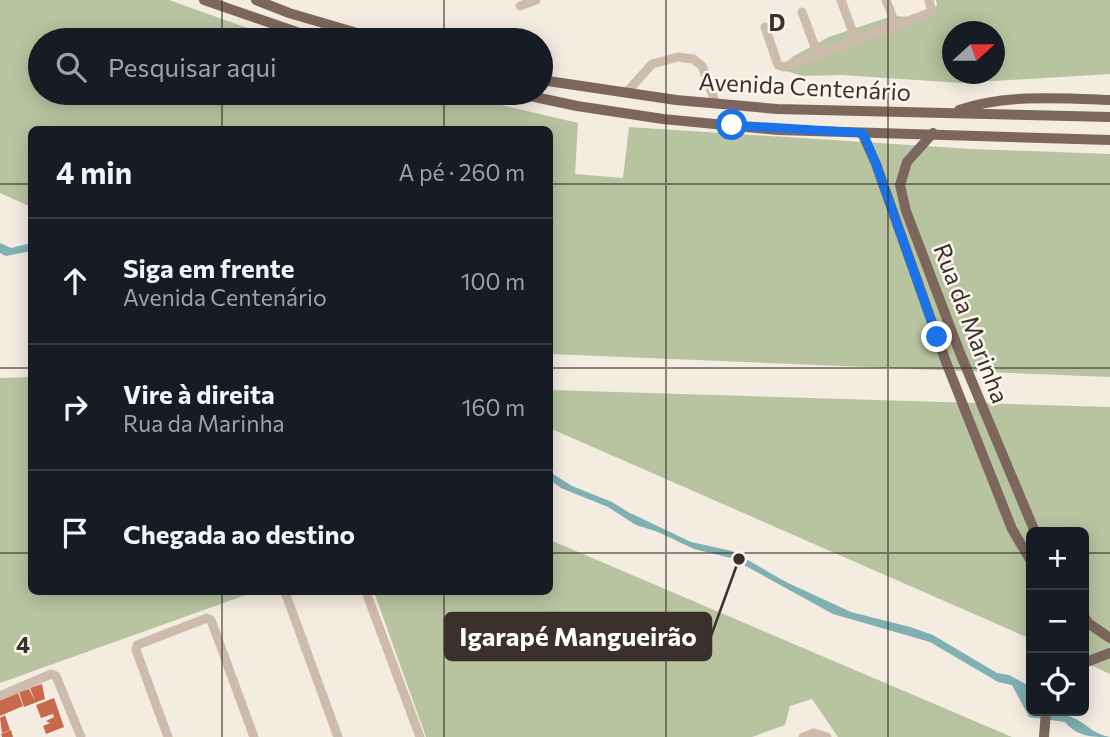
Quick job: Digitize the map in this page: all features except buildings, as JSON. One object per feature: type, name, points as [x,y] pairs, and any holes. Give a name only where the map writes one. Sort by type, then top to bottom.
[{"type":"main road","points":[[204,0],[285,28]]},
{"type":"main road","points":[[256,0],[340,28]]},
{"type":"main road","name":"Avenida Centenário","points":[[553,82],[716,104],[801,110],[1110,117]]},
{"type":"main road","points":[[950,114],[973,106],[1025,99],[1110,100]]},
{"type":"main road","name":"Avenida Centenário","points":[[553,101],[663,119],[778,130],[1110,140]]},
{"type":"main road","name":"Rua da Marinha","points":[[863,133],[946,362],[1012,529],[1026,553]]},
{"type":"main road","name":"Rua da Marinha","points":[[933,133],[908,162],[900,185],[905,211],[960,353],[1033,527]]},
{"type":"main road","points":[[1089,624],[1110,638]]},
{"type":"main road","points":[[1089,661],[1110,653]]},
{"type":"main road","points":[[1044,737],[1045,716]]},
{"type":"street","points":[[520,6],[536,0]]},
{"type":"street","points":[[841,0],[856,41]]},
{"type":"street","points":[[886,0],[896,26]]},
{"type":"street","points":[[765,27],[780,67],[932,12],[929,0]]},
{"type":"street","points":[[802,12],[818,55]]},
{"type":"street","points":[[626,93],[652,64],[678,57],[693,59],[702,66],[716,104]]},
{"type":"street","points":[[286,595],[338,737]]},
{"type":"street","points":[[367,595],[420,737]]},
{"type":"street","points":[[167,737],[136,650],[140,643],[203,618],[211,620],[254,737]]},
{"type":"street","points":[[0,696],[51,674],[56,676],[80,737]]},
{"type":"street","points":[[803,737],[814,733],[827,737]]},
{"type":"green space","points":[[0,0],[169,0],[247,28],[28,28],[28,105],[502,105],[578,123],[575,174],[623,178],[629,127],[972,149],[1110,154],[1110,377],[553,354],[553,126],[28,126],[28,206],[0,193]]},
{"type":"green space","points":[[936,0],[1110,0],[1110,74],[1005,80],[1005,21],[942,21],[942,82],[842,75],[802,76],[780,69],[792,57],[829,37],[892,16],[912,17],[937,6]]},
{"type":"green space","points":[[28,377],[28,595],[246,595],[0,683],[0,378]]},
{"type":"green space","points":[[553,390],[1110,407],[1110,674],[1089,664],[1089,527],[1026,527],[1026,637],[554,430]]},
{"type":"green space","points":[[553,541],[1012,737],[838,737],[812,699],[790,706],[785,725],[752,737],[426,737],[375,595],[553,595]]},
{"type":"water","points":[[0,243],[11,248],[28,244],[28,252],[6,256],[0,253]]},
{"type":"water","points":[[553,474],[572,486],[612,502],[691,542],[732,551],[786,582],[851,612],[933,635],[997,673],[1009,675],[1026,684],[1026,711],[1012,685],[998,682],[930,642],[833,614],[731,558],[694,549],[636,525],[608,507],[561,488],[553,482]]},
{"type":"water","points":[[1068,716],[1110,737],[1085,735],[1065,722],[1029,717]]},
{"type":"place","name":"Igarapé Mangueirão","points":[[739,559]]},
{"type":"route","points":[[732,125],[778,130],[863,133],[937,337]]}]
